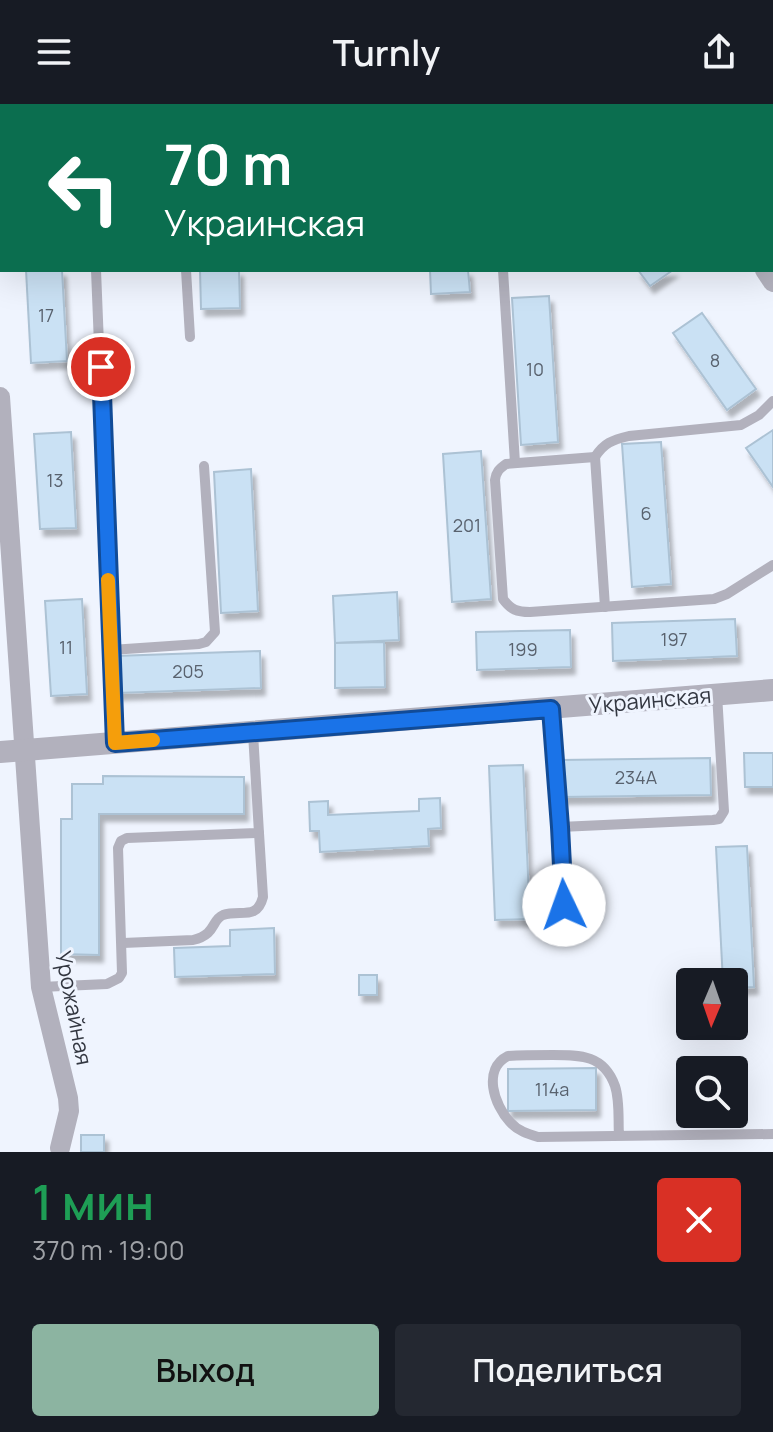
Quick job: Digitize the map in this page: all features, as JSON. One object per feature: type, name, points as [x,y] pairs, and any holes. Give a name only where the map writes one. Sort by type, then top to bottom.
[{"type":"street","name":"Урожайная","points":[[0,397],[41,987],[68,1098],[69,1111],[60,1148]]},
{"type":"street","name":"Украинская","points":[[0,752],[773,690]]},
{"type":"lane","points":[[96,272],[115,743]]},
{"type":"lane","points":[[186,272],[190,337]]},
{"type":"lane","points":[[503,272],[515,463]]},
{"type":"lane","points":[[605,607],[595,457],[602,446],[629,436],[741,425],[759,415],[773,401]]},
{"type":"lane","points":[[595,457],[506,464],[500,468],[495,480],[503,599],[510,608],[519,612],[714,599],[773,565]]},
{"type":"lane","points":[[111,650],[199,644],[206,642],[215,632],[204,466]]},
{"type":"lane","points":[[560,827],[719,819],[724,811],[717,694]]},
{"type":"lane","points":[[551,709],[565,932]]},
{"type":"lane","points":[[123,943],[201,938],[223,915],[249,913],[261,905],[253,733]]},
{"type":"lane","points":[[41,987],[113,982],[122,973],[118,848],[121,841],[127,838],[259,833]]},
{"type":"lane","points":[[619,1136],[615,1085],[608,1073],[593,1059],[581,1055],[508,1056],[493,1071],[500,1107],[509,1121],[538,1137],[619,1136],[773,1134]]},
{"type":"building","points":[[26,272],[62,272],[67,361],[31,363]]},
{"type":"building","points":[[200,272],[239,272],[240,308],[201,309]]},
{"type":"building","points":[[430,272],[468,272],[470,292],[431,294]]},
{"type":"building","points":[[640,272],[670,272],[650,286]]},
{"type":"building","points":[[549,296],[558,442],[521,445],[512,298]]},
{"type":"building","points":[[702,313],[756,389],[727,410],[673,333]]},
{"type":"building","points":[[773,430],[773,487],[746,448]]},
{"type":"building","points":[[71,432],[76,528],[40,529],[34,434]]},
{"type":"building","points":[[661,442],[671,584],[632,587],[622,444]]},
{"type":"building","points":[[481,451],[491,599],[452,602],[443,454]]},
{"type":"building","points":[[251,469],[258,611],[221,613],[214,472]]},
{"type":"building","points":[[397,592],[399,640],[335,643],[333,596]]},
{"type":"building","points":[[82,599],[87,694],[51,696],[45,601]]},
{"type":"building","points":[[735,619],[737,656],[613,661],[612,623]]},
{"type":"building","points":[[570,630],[571,667],[477,670],[476,632]]},
{"type":"building","points":[[384,642],[385,687],[335,688],[335,643]]},
{"type":"building","points":[[260,651],[261,688],[117,693],[115,656]]},
{"type":"building","points":[[744,753],[773,753],[773,787],[745,787]]},
{"type":"building","points":[[710,758],[711,795],[561,797],[560,760]]},
{"type":"building","points":[[523,765],[530,919],[495,920],[489,766]]},
{"type":"building","points":[[103,776],[244,777],[244,814],[99,814],[99,955],[61,954],[61,819],[72,819],[72,784],[103,784]]},
{"type":"building","points":[[440,798],[441,828],[428,829],[429,846],[320,852],[319,831],[310,831],[309,802],[328,801],[328,815],[419,811],[419,799]]},
{"type":"building","points":[[747,846],[754,987],[748,987],[748,968],[722,968],[716,847]]},
{"type":"building","points":[[274,928],[275,974],[175,977],[174,948],[230,946],[230,930]]},
{"type":"building","points":[[359,975],[377,975],[377,995],[359,995]]},
{"type":"building","points":[[596,1068],[596,1110],[508,1111],[508,1069]]},
{"type":"building","points":[[81,1135],[104,1135],[104,1152],[81,1152]]},
{"type":"slow traffic","points":[[108,580],[115,743],[153,740]]},
{"type":"route","points":[[101,367],[115,743],[551,709],[564,905]]}]
